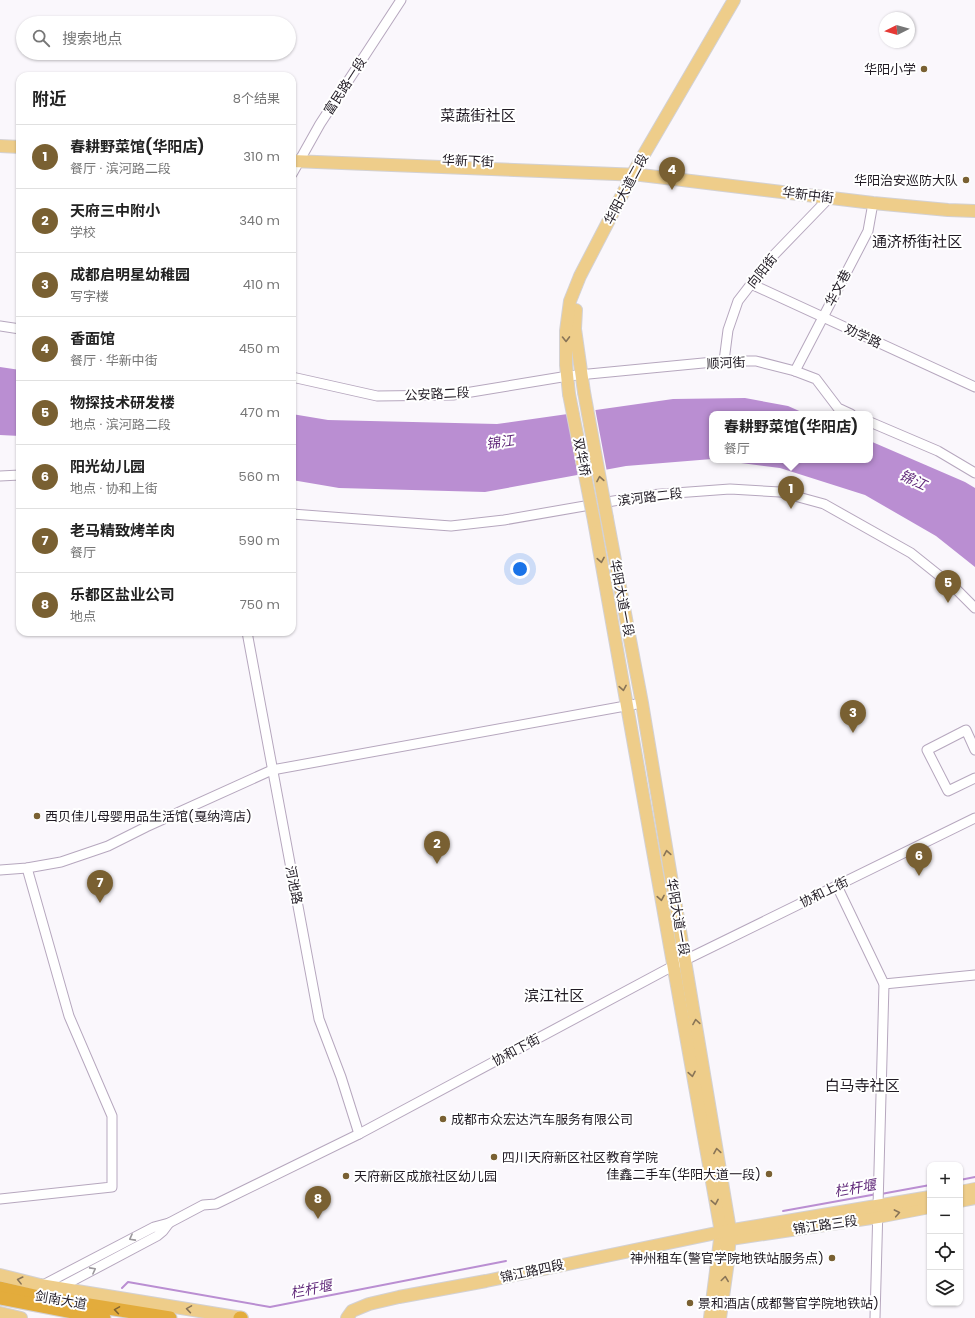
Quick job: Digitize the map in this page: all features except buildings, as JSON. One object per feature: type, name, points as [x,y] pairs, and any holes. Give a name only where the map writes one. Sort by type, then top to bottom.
[{"type":"highway","name":"剑南大道","points":[[0,1288],[39,1297],[170,1318]]},
{"type":"highway","name":"剑南大道","points":[[0,1298],[104,1318]]},
{"type":"main road","name":"华阳大道二段","points":[[569,394],[566,331],[570,301],[580,276],[734,0]]},
{"type":"main road","name":"华阳大道二段","points":[[584,392],[578,359],[575,329],[577,302],[639,172],[740,0]]},
{"type":"main road","points":[[0,140],[16,141]]},
{"type":"main road","points":[[0,146],[16,147]]},
{"type":"main road","points":[[297,158],[639,172]]},
{"type":"main road","name":"华新中街","points":[[639,172],[829,198],[948,210],[975,211]]},
{"type":"main road","name":"华新中街","points":[[639,172],[948,202],[975,203]]},
{"type":"main road","name":"华阳大道一段","points":[[584,392],[642,703],[686,960],[725,1235],[720,1318]]},
{"type":"main road","name":"双华桥","points":[[569,394],[594,521]]},
{"type":"main road","name":"华阳大道一段","points":[[594,521],[673,966],[725,1235],[710,1318]]},
{"type":"main road","points":[[963,1191],[975,1189]]},
{"type":"main road","name":"锦江路三段","points":[[725,1235],[878,1203],[927,1197]]},
{"type":"main road","points":[[963,1200],[975,1198]]},
{"type":"main road","name":"锦江路三段","points":[[878,1203],[927,1207]]},
{"type":"main road","name":"锦江路四段","points":[[346,1318],[352,1311],[376,1302],[725,1235]]},
{"type":"main road","name":"锦江路四段","points":[[357,1318],[360,1314],[373,1308],[389,1304],[725,1235]]},
{"type":"main road","points":[[0,1275],[43,1286],[241,1318]]},
{"type":"main road","points":[[0,1313],[21,1318]]},
{"type":"street","name":"富民路一段","points":[[297,158],[401,0]]},
{"type":"street","name":"向阳街","points":[[724,361],[728,330],[738,301],[772,257],[829,198]]},
{"type":"street","name":"华文巷","points":[[795,371],[868,231],[873,203]]},
{"type":"street","name":"劝学路","points":[[751,284],[975,387]]},
{"type":"street","points":[[0,326],[16,328]]},
{"type":"street","name":"顺河街","points":[[582,375],[724,361],[756,361],[795,371],[816,379],[838,408],[844,411]]},
{"type":"street","name":"公安路二段","points":[[296,378],[377,396],[422,396],[453,395],[582,375]]},
{"type":"street","points":[[873,423],[938,451],[975,473]]},
{"type":"street","points":[[0,476],[16,475]]},
{"type":"street","name":"滨河路二段","points":[[296,514],[451,526],[504,520],[648,495],[730,489],[780,492],[824,504],[912,553],[956,588],[975,608]]},
{"type":"street","name":"河池路","points":[[248,636],[319,1019],[341,1077],[359,1134]]},
{"type":"street","points":[[0,870],[27,868],[62,862],[108,846],[146,827],[272,770],[642,703]]},
{"type":"street","points":[[975,750],[966,730],[927,750],[948,791],[975,778]]},
{"type":"street","name":"协和上街","points":[[673,966],[975,818]]},
{"type":"street","points":[[0,1199],[112,1187],[112,1116],[69,1016],[27,868]]},
{"type":"street","points":[[837,886],[884,984],[875,1318]]},
{"type":"street","name":"协和下街","points":[[169,1223],[203,1205],[216,1204],[359,1134],[673,966]]},
{"type":"street","points":[[884,984],[975,975]]},
{"type":"street","points":[[43,1286],[154,1227],[169,1223]]},
{"type":"street","points":[[59,1288],[157,1236],[169,1223]]},
{"type":"street","points":[[0,1313],[1,1318]]},
{"type":"water","points":[[0,367],[16,369],[16,436],[0,435]]},
{"type":"water","name":"锦江","points":[[745,398],[788,406],[799,411],[709,411],[709,459],[626,466],[485,492],[339,488],[296,481],[296,415],[328,420],[497,424],[673,399]]},
{"type":"water","name":"锦江","points":[[873,442],[965,482],[975,488],[975,567],[936,536],[865,495],[780,468],[741,463],[873,463]]},
{"type":"pier","points":[[595,408],[607,472],[578,477],[567,412]]},
{"type":"waterway","name":"栏杆堰","points":[[963,1179],[975,1177]]},
{"type":"waterway","name":"栏杆堰","points":[[881,1194],[927,1186]]},
{"type":"waterway","name":"栏杆堰","points":[[783,1211],[877,1194]]},
{"type":"waterway","name":"栏杆堰","points":[[122,1288],[128,1282],[270,1307],[506,1261]]},
{"type":"place","name":"华阳小学","points":[[924,69]]},
{"type":"place","name":"华阳治安巡防大队","points":[[966,180]]},
{"type":"place","name":"香面馆","points":[[672,190]]},
{"type":"place","name":"春耕野菜馆(华阳店)","points":[[791,509]]},
{"type":"place","name":"物探技术研发楼","points":[[948,603]]},
{"type":"place","name":"成都启明星幼稚园","points":[[853,733]]},
{"type":"place","name":"西贝佳儿母婴用品生活馆(戛纳湾店)","points":[[37,816]]},
{"type":"place","name":"天府三中附小","points":[[437,864]]},
{"type":"place","name":"阳光幼儿园","points":[[919,876]]},
{"type":"place","name":"老马精致烤羊肉","points":[[100,903]]},
{"type":"place","name":"成都市众宏达汽车服务有限公司","points":[[443,1119]]},
{"type":"place","name":"四川天府新区社区教育学院","points":[[494,1157]]},
{"type":"place","name":"佳鑫二手车(华阳大道一段)","points":[[769,1174]]},
{"type":"place","name":"天府新区成旅社区幼儿园","points":[[346,1176]]},
{"type":"place","name":"乐都区盐业公司","points":[[318,1219]]},
{"type":"place","name":"神州租车(警官学院地铁站服务点)","points":[[832,1258]]},
{"type":"place","name":"景和酒店(成都警官学院地铁站)","points":[[690,1303]]},
{"type":"district","name":"菜蔬街社区","points":[[478,115]]},
{"type":"district","name":"通济桥街社区","points":[[917,241]]},
{"type":"district","name":"滨江社区","points":[[554,995]]},
{"type":"district","name":"白马寺社区","points":[[862,1085]]}]
